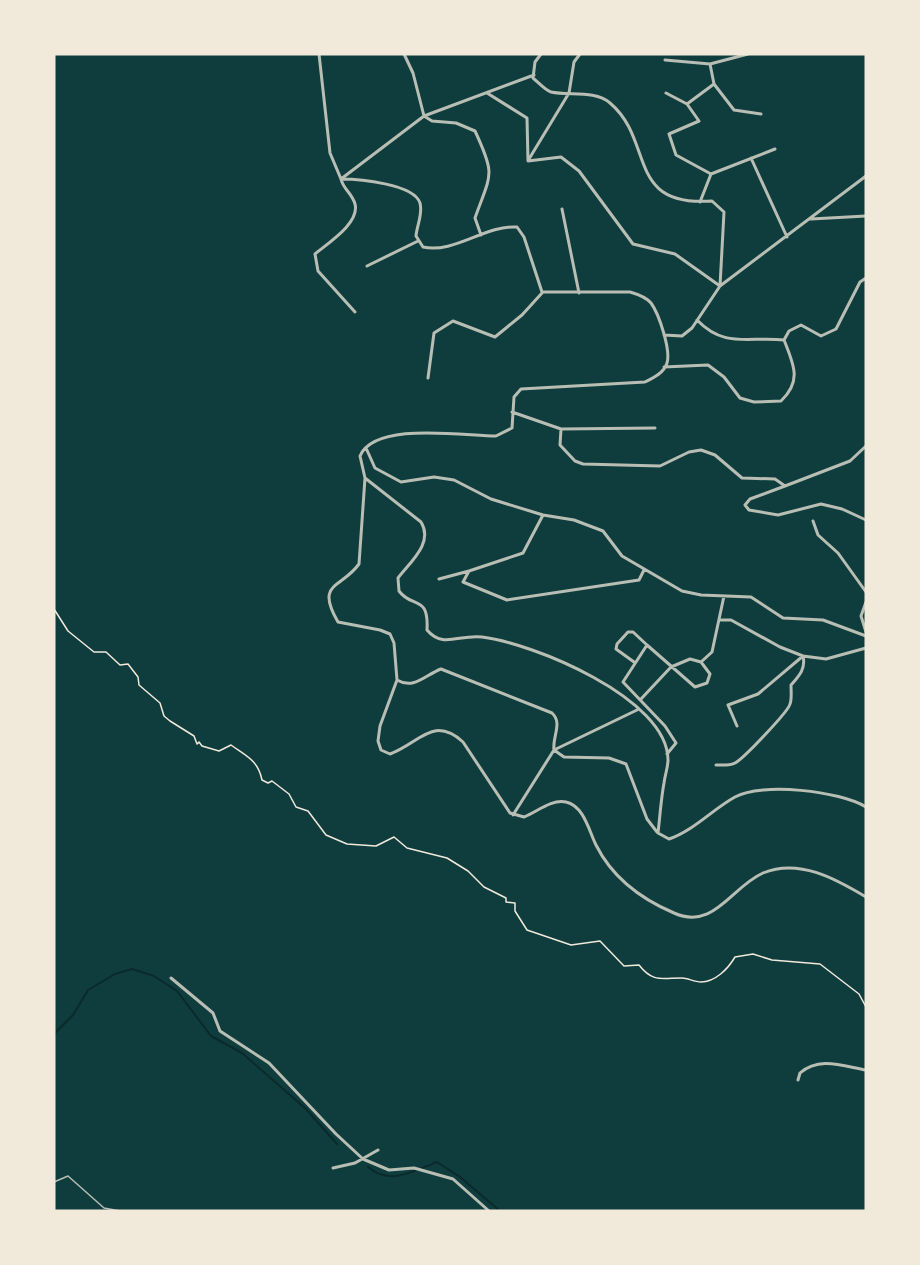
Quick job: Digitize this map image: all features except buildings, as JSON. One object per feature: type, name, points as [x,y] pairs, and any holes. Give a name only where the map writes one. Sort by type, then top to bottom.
[{"type":"street","points":[[319,54],[330,153],[343,188],[351,194],[356,206],[352,220],[315,254],[318,271],[355,312]]},
{"type":"street","points":[[404,54],[413,73],[424,116],[432,121],[456,123],[475,131],[489,162],[490,179],[475,218],[481,235]]},
{"type":"street","points":[[541,54],[535,62],[533,78],[549,92],[569,93],[608,101],[625,120],[640,160],[657,189],[678,200],[712,201],[724,212],[720,286]]},
{"type":"street","points":[[528,161],[569,93],[574,62],[580,54]]},
{"type":"street","points":[[665,60],[710,64],[748,54]]},
{"type":"street","points":[[710,64],[714,84],[734,110],[761,114]]},
{"type":"street","points":[[341,179],[424,116],[534,75]]},
{"type":"street","points":[[687,104],[714,84]]},
{"type":"street","points":[[486,93],[527,118],[528,161]]},
{"type":"street","points":[[666,93],[687,104],[699,121],[669,134],[676,155],[711,174]]},
{"type":"street","points":[[700,202],[711,174],[775,149]]},
{"type":"street","points":[[528,161],[561,157],[579,171],[633,244],[675,254],[720,286]]},
{"type":"street","points":[[751,158],[787,237]]},
{"type":"street","points":[[664,335],[682,336],[697,320],[720,286],[866,176]]},
{"type":"street","points":[[341,179],[394,186],[413,192],[419,200],[421,210],[417,226],[418,241],[423,247],[429,248],[508,226],[517,227],[524,237],[538,286],[542,292]]},
{"type":"street","points":[[561,209],[579,293]]},
{"type":"street","points":[[811,219],[866,216]]},
{"type":"street","points":[[367,266],[418,241]]},
{"type":"street","points":[[784,340],[789,331],[801,325],[821,336],[836,328],[860,282],[866,278]]},
{"type":"street","points":[[542,292],[630,292],[640,295],[650,302],[664,335],[667,353],[664,367],[656,377],[645,382],[521,389],[514,397],[512,428],[496,436],[409,431],[391,435],[366,448],[360,456],[365,478],[362,550],[359,564],[332,586],[328,594],[330,609],[338,622],[390,634],[394,643],[397,680],[380,726],[378,741],[381,750],[390,754],[405,748],[425,734],[442,729],[452,733],[462,742],[513,815],[524,817],[555,801],[568,802],[584,817],[613,872],[629,886],[674,914],[693,918],[711,914],[762,873],[790,868],[832,876],[866,897]]},
{"type":"street","points":[[428,378],[434,333],[453,321],[495,337],[522,315],[542,292]]},
{"type":"street","points":[[697,320],[710,333],[736,341],[784,340]]},
{"type":"street","points":[[664,367],[708,365],[724,377],[740,398],[754,402],[781,401],[795,386],[792,359],[784,340]]},
{"type":"street","points":[[513,412],[561,429],[655,428]]},
{"type":"street","points":[[561,429],[560,445],[574,461],[583,464],[660,466],[688,452],[701,450],[715,455],[742,478],[775,479],[785,486]]},
{"type":"street","points":[[866,446],[850,461],[750,499],[745,505],[749,510],[778,515],[821,504],[842,509],[866,520]]},
{"type":"street","points":[[366,448],[375,468],[401,482],[434,477],[454,480],[490,499],[543,515],[574,520],[603,531],[622,556],[682,591],[751,597],[783,618],[823,620],[866,634]]},
{"type":"street","points":[[365,478],[424,527],[424,542],[398,578],[397,587],[402,596],[421,604],[428,616],[427,630],[434,638],[443,642],[472,636],[526,648],[594,676],[637,710],[660,734],[667,754],[658,833]]},
{"type":"street","points":[[439,579],[523,553],[543,515]]},
{"type":"street","points":[[813,521],[818,535],[838,553],[866,592]]},
{"type":"street","points":[[469,571],[463,582],[507,600],[639,579],[644,570]]},
{"type":"street","points":[[701,662],[711,652],[721,620],[724,596]]},
{"type":"street","points":[[866,602],[861,616],[866,634]]},
{"type":"street","points":[[721,620],[730,620],[780,647],[803,656],[826,659],[866,648]]},
{"type":"street","points":[[634,662],[616,649],[617,644],[628,632],[633,632],[671,667],[695,687],[707,683],[710,674],[701,662],[690,659],[671,667],[641,699]]},
{"type":"street","points":[[647,645],[622,682],[665,726],[676,743],[667,754]]},
{"type":"street","points":[[737,726],[728,705],[758,694],[803,656]]},
{"type":"street","points":[[716,765],[734,764],[763,739],[773,723],[785,713],[790,704],[791,685],[801,674],[803,656]]},
{"type":"street","points":[[397,680],[406,684],[417,682],[441,669],[552,712],[556,717],[557,725],[553,742],[554,750],[564,757],[609,758],[626,764],[647,819],[658,833],[669,839],[750,790],[831,795],[866,807]]},
{"type":"street","points":[[513,815],[554,750],[637,710]]},
{"type":"street","points":[[171,978],[213,1013],[220,1031],[269,1063],[336,1134],[363,1159],[389,1170],[414,1168],[453,1179],[489,1211]]},
{"type":"street","points":[[798,1080],[800,1073],[813,1064],[828,1063],[866,1070]]},
{"type":"street","points":[[333,1168],[363,1159],[378,1150]]},
{"type":"lane","points":[[54,1182],[68,1176],[104,1208],[120,1211]]},
{"type":"path","points":[[54,609],[62,625],[94,652],[106,652],[120,665],[128,664],[138,677],[139,685],[160,703],[165,716],[194,736],[196,744],[199,742],[202,746],[219,751],[231,746],[247,753],[260,769],[262,780],[268,783],[272,781],[289,794],[296,807],[308,811],[326,835],[347,844],[376,846],[394,837],[407,848],[447,858],[468,872],[484,887],[506,898],[506,902],[515,903],[515,911],[527,930],[571,945],[600,941],[624,966],[639,965],[651,978],[663,981],[683,978],[702,982],[723,973],[735,957],[753,954],[772,960],[820,964],[859,994],[866,1007]]},
{"type":"waterway","points":[[54,1034],[73,1015],[88,990],[115,974],[132,969],[154,976],[177,991],[211,1036],[242,1053],[306,1109],[337,1144]]},
{"type":"waterway","points":[[368,1167],[376,1173],[393,1176],[410,1173],[437,1162],[460,1177],[500,1211]]}]
